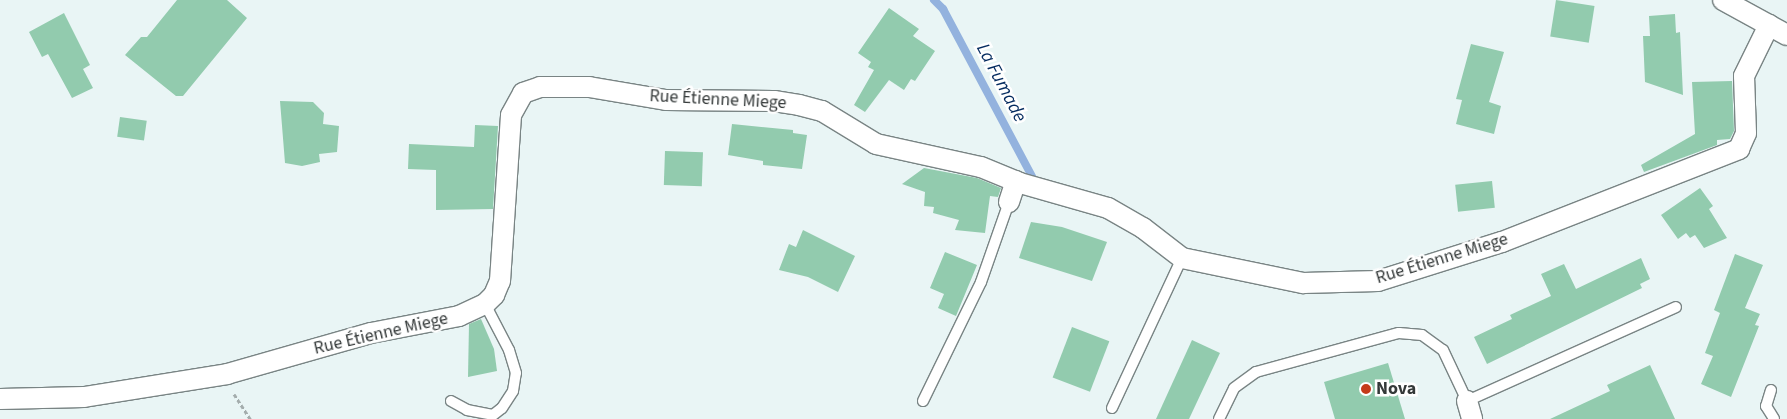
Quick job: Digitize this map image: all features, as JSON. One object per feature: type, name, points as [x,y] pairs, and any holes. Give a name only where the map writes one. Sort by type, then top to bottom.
[{"type":"street","points":[[1723,0],[1787,35]]},
{"type":"street","name":"Rue Étienne Miege","points":[[0,398],[84,397],[228,374],[371,333],[459,316],[485,304],[494,295],[500,281],[511,115],[523,93],[540,87],[589,87],[666,100],[774,100],[799,105],[822,111],[876,144],[981,167],[1016,181],[1108,208],[1144,228],[1182,258],[1303,283],[1378,281],[1502,242],[1739,149],[1746,133],[1744,76],[1769,25]]},
{"type":"street","points":[[1009,202],[1016,181]]},
{"type":"lane","points":[[923,401],[981,282],[1009,202]]},
{"type":"lane","points":[[1112,408],[1182,258]]},
{"type":"lane","points":[[451,401],[467,410],[493,415],[502,408],[512,391],[516,374],[509,350],[485,304]]},
{"type":"lane","points":[[1220,419],[1234,388],[1256,372],[1399,333],[1422,335],[1443,350],[1470,410],[1676,307]]},
{"type":"lane","points":[[1771,390],[1766,406],[1774,419]]},
{"type":"path","points":[[228,374],[234,394],[250,419]]},
{"type":"building","points":[[177,0],[227,0],[247,18],[183,96],[176,96],[125,55],[141,37],[147,37]]},
{"type":"building","points":[[1556,0],[1595,6],[1589,43],[1550,37]]},
{"type":"building","points":[[889,8],[919,29],[913,36],[935,51],[915,81],[911,79],[904,90],[889,80],[865,112],[854,105],[874,70],[868,67],[871,62],[858,53]]},
{"type":"building","points":[[64,13],[90,65],[83,69],[93,88],[72,98],[48,54],[42,57],[29,32]]},
{"type":"building","points":[[1675,14],[1676,33],[1680,32],[1683,95],[1645,82],[1643,36],[1650,36],[1649,16]]},
{"type":"building","points":[[1471,44],[1504,52],[1489,102],[1501,106],[1494,134],[1456,124],[1462,100],[1456,99]]},
{"type":"building","points":[[1732,81],[1734,131],[1730,139],[1717,140],[1717,145],[1644,172],[1641,165],[1695,134],[1692,82]]},
{"type":"building","points":[[280,101],[313,102],[324,113],[323,124],[339,126],[337,152],[319,154],[320,162],[302,166],[285,163]]},
{"type":"building","points":[[120,117],[147,121],[144,141],[117,137]]},
{"type":"building","points":[[732,124],[793,130],[793,133],[807,135],[802,169],[763,165],[763,161],[728,155]]},
{"type":"building","points":[[475,125],[498,126],[493,209],[436,210],[436,170],[408,169],[409,144],[474,147]]},
{"type":"building","points":[[665,151],[703,152],[702,186],[664,185]]},
{"type":"building","points":[[924,168],[977,178],[1001,188],[998,197],[990,196],[985,233],[955,230],[959,220],[933,213],[934,207],[924,206],[925,192],[902,184]]},
{"type":"building","points":[[1492,181],[1495,208],[1458,212],[1455,185]]},
{"type":"building","points":[[1700,188],[1713,206],[1709,209],[1727,238],[1704,248],[1695,235],[1690,238],[1686,233],[1678,239],[1661,215]]},
{"type":"building","points":[[1031,222],[1062,227],[1107,242],[1092,281],[1019,258]]},
{"type":"building","points":[[803,230],[855,256],[838,292],[808,277],[779,270],[789,244],[796,247]]},
{"type":"building","points":[[945,252],[977,265],[956,316],[938,308],[944,294],[930,288]]},
{"type":"building","points":[[1735,254],[1763,265],[1745,308],[1760,314],[1755,325],[1759,326],[1731,397],[1701,384],[1713,356],[1705,353],[1720,313],[1714,310]]},
{"type":"building","points":[[1641,258],[1650,279],[1640,284],[1642,288],[1487,364],[1474,337],[1512,319],[1510,315],[1551,296],[1541,274],[1564,264],[1576,289]]},
{"type":"building","points":[[481,319],[494,349],[497,371],[468,377],[469,324]]},
{"type":"building","points":[[1072,327],[1109,341],[1090,392],[1053,377]]},
{"type":"building","points":[[1192,340],[1220,353],[1189,419],[1156,419]]},
{"type":"building","name":"Nova","points":[[1388,363],[1405,419],[1335,419],[1324,382]]},
{"type":"building","points":[[1650,365],[1675,419],[1550,419],[1610,391],[1607,385]]},
{"type":"waterway","name":"La Fumade","points":[[934,0],[943,9],[1035,182]]},
{"type":"place","name":"Nova","points":[[1366,389]]}]
